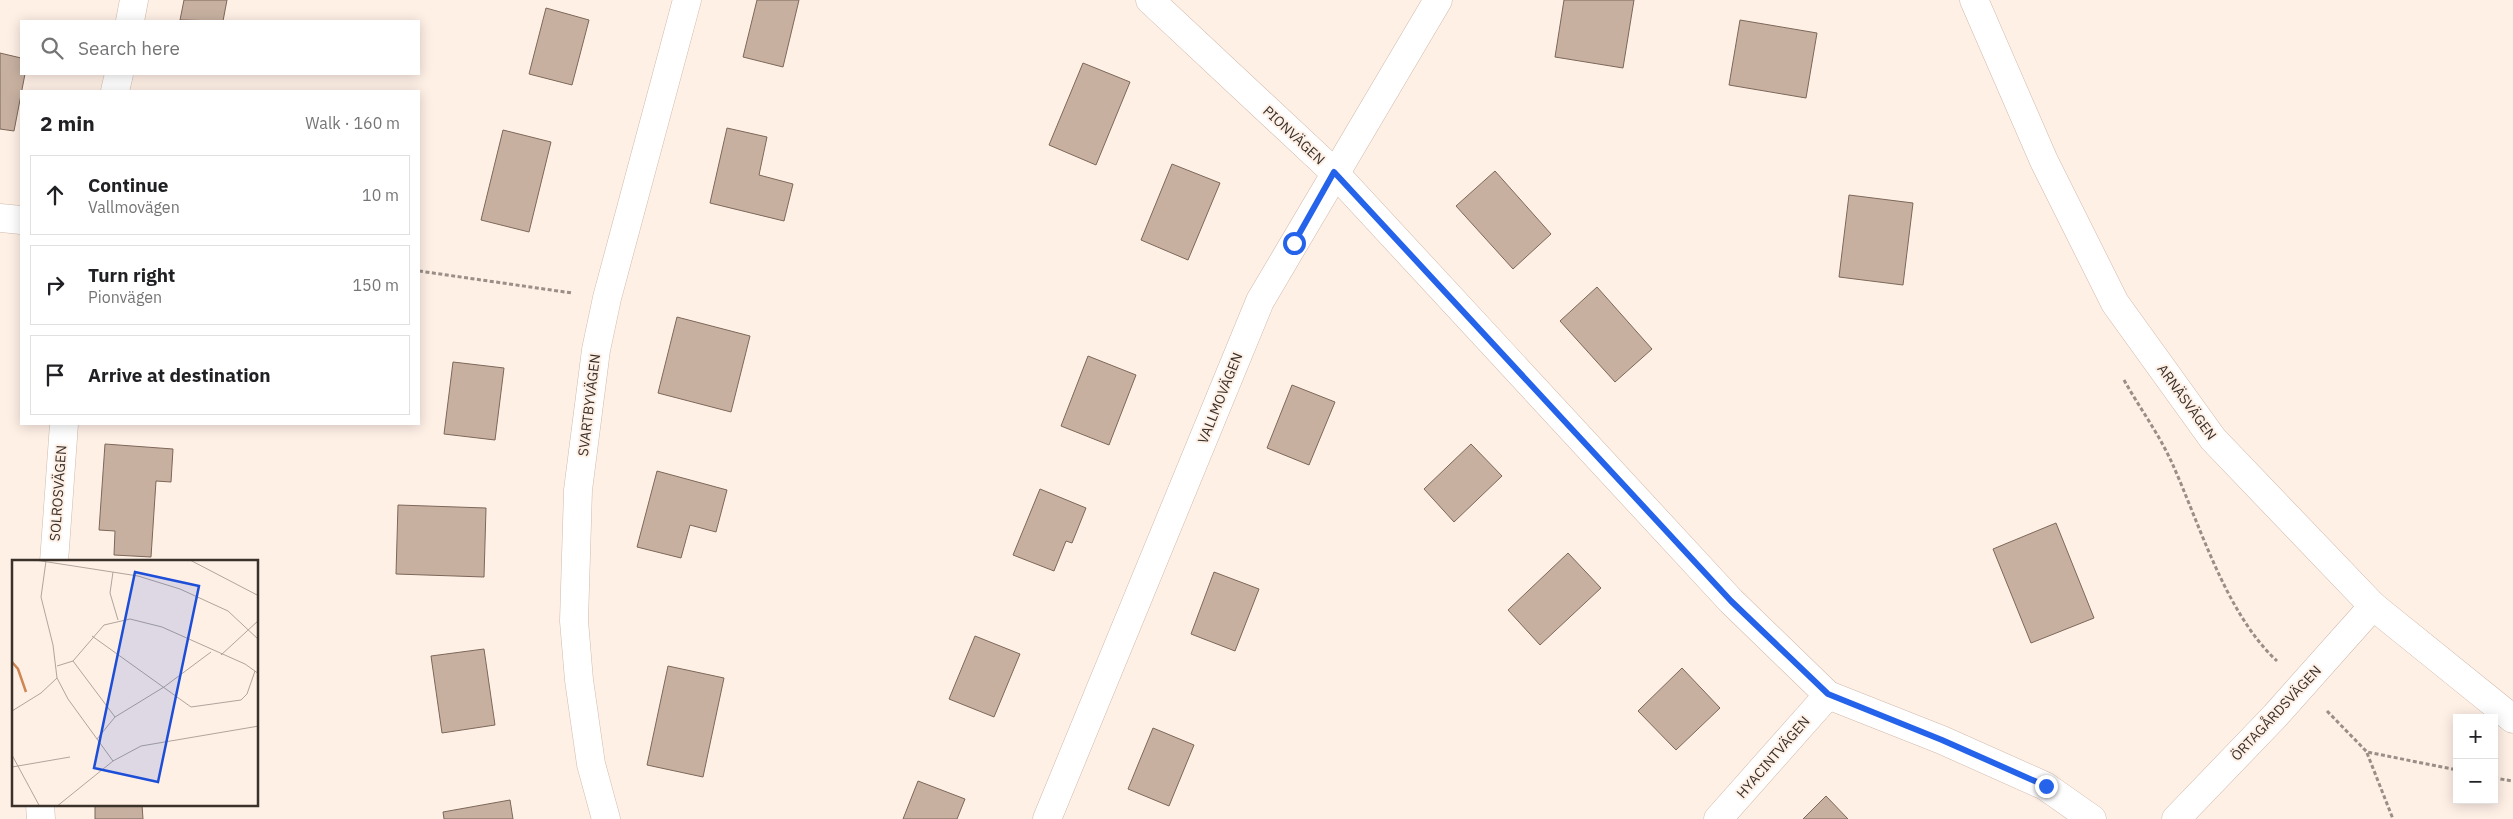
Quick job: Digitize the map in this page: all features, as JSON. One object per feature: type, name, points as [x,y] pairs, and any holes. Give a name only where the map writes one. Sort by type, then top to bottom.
[{"type":"street","points":[[130,20],[134,0]]},
{"type":"street","name":"SVARTBYVÄGEN","points":[[606,819],[591,764],[579,680],[574,621],[578,490],[596,350],[607,298],[687,0]]},
{"type":"street","name":"PIONVÄGEN","points":[[1150,0],[1334,172],[1731,601],[1828,694],[1942,740],[2046,786],[2092,819]]},
{"type":"street","name":"VALLMOVÄGEN","points":[[1047,819],[1260,300],[1334,172],[1438,0]]},
{"type":"street","name":"ARNÄSVÄGEN","points":[[1974,0],[2044,161],[2115,303],[2213,439],[2373,606],[2513,719]]},
{"type":"street","points":[[115,90],[119,75]]},
{"type":"street","points":[[0,218],[20,220]]},
{"type":"street","name":"SOLROSVÄGEN","points":[[54,560],[64,425]]},
{"type":"street","name":"ÖRTAGÅRDSVÄGEN","points":[[2176,819],[2275,716],[2373,606]]},
{"type":"street","name":"HYACINTVÄGEN","points":[[1718,819],[1828,694]]},
{"type":"street","points":[[40,806],[41,819]]},
{"type":"path","points":[[420,271],[607,298]]},
{"type":"path","points":[[2366,752],[2393,819]]},
{"type":"path","points":[[2498,779],[2513,781]]},
{"type":"building","points":[[184,0],[227,0],[223,20],[180,20]]},
{"type":"building","points":[[757,0],[799,0],[783,67],[743,57]]},
{"type":"building","points":[[1564,0],[1634,0],[1623,68],[1555,57]]},
{"type":"building","points":[[546,8],[589,20],[572,85],[529,74]]},
{"type":"building","points":[[1740,20],[1817,33],[1806,98],[1729,85]]},
{"type":"building","points":[[0,53],[20,58],[20,75],[25,75],[22,90],[20,90],[14,131],[0,129]]},
{"type":"building","points":[[1083,63],[1130,82],[1096,165],[1049,145]]},
{"type":"building","points":[[727,128],[767,137],[759,175],[793,184],[784,221],[710,203]]},
{"type":"building","points":[[503,130],[551,142],[529,232],[481,220]]},
{"type":"building","points":[[1172,164],[1220,183],[1188,260],[1141,240]]},
{"type":"building","points":[[1495,171],[1551,234],[1513,269],[1456,206]]},
{"type":"building","points":[[1849,195],[1913,203],[1903,285],[1839,277]]},
{"type":"building","points":[[1597,287],[1652,349],[1615,382],[1560,321]]},
{"type":"building","points":[[677,317],[750,336],[731,412],[658,393]]},
{"type":"building","points":[[1088,356],[1136,375],[1109,445],[1061,426]]},
{"type":"building","points":[[453,362],[504,368],[495,440],[444,434]]},
{"type":"building","points":[[1292,385],[1335,402],[1309,465],[1267,448]]},
{"type":"building","points":[[105,444],[173,449],[171,482],[156,481],[151,557],[114,555],[115,531],[99,530]]},
{"type":"building","points":[[1471,444],[1502,476],[1454,522],[1424,489]]},
{"type":"building","points":[[657,471],[727,490],[716,532],[690,525],[681,558],[637,547]]},
{"type":"building","points":[[1040,489],[1086,508],[1072,543],[1066,541],[1054,571],[1013,555]]},
{"type":"building","points":[[398,505],[486,508],[484,577],[396,574]]},
{"type":"building","points":[[2056,523],[2094,618],[2031,643],[1993,549]]},
{"type":"building","points":[[1568,553],[1601,588],[1540,645],[1508,610]]},
{"type":"building","points":[[1214,572],[1259,589],[1235,651],[1191,634]]},
{"type":"building","points":[[975,636],[1020,654],[994,717],[949,699]]},
{"type":"building","points":[[484,649],[495,725],[442,733],[431,656]]},
{"type":"building","points":[[668,666],[724,678],[703,777],[647,765]]},
{"type":"building","points":[[1682,668],[1720,708],[1676,750],[1638,711]]},
{"type":"building","points":[[1153,728],[1194,745],[1169,806],[1128,789]]},
{"type":"building","points":[[918,781],[965,799],[957,819],[903,819]]},
{"type":"building","points":[[1826,796],[1848,819],[1803,819]]},
{"type":"building","points":[[510,800],[513,819],[444,819],[443,812]]},
{"type":"building","points":[[95,806],[142,806],[143,819],[95,819]]},
{"type":"route","points":[[1294,243],[1334,172],[1731,601],[1828,694],[1942,740],[2046,786]]}]
